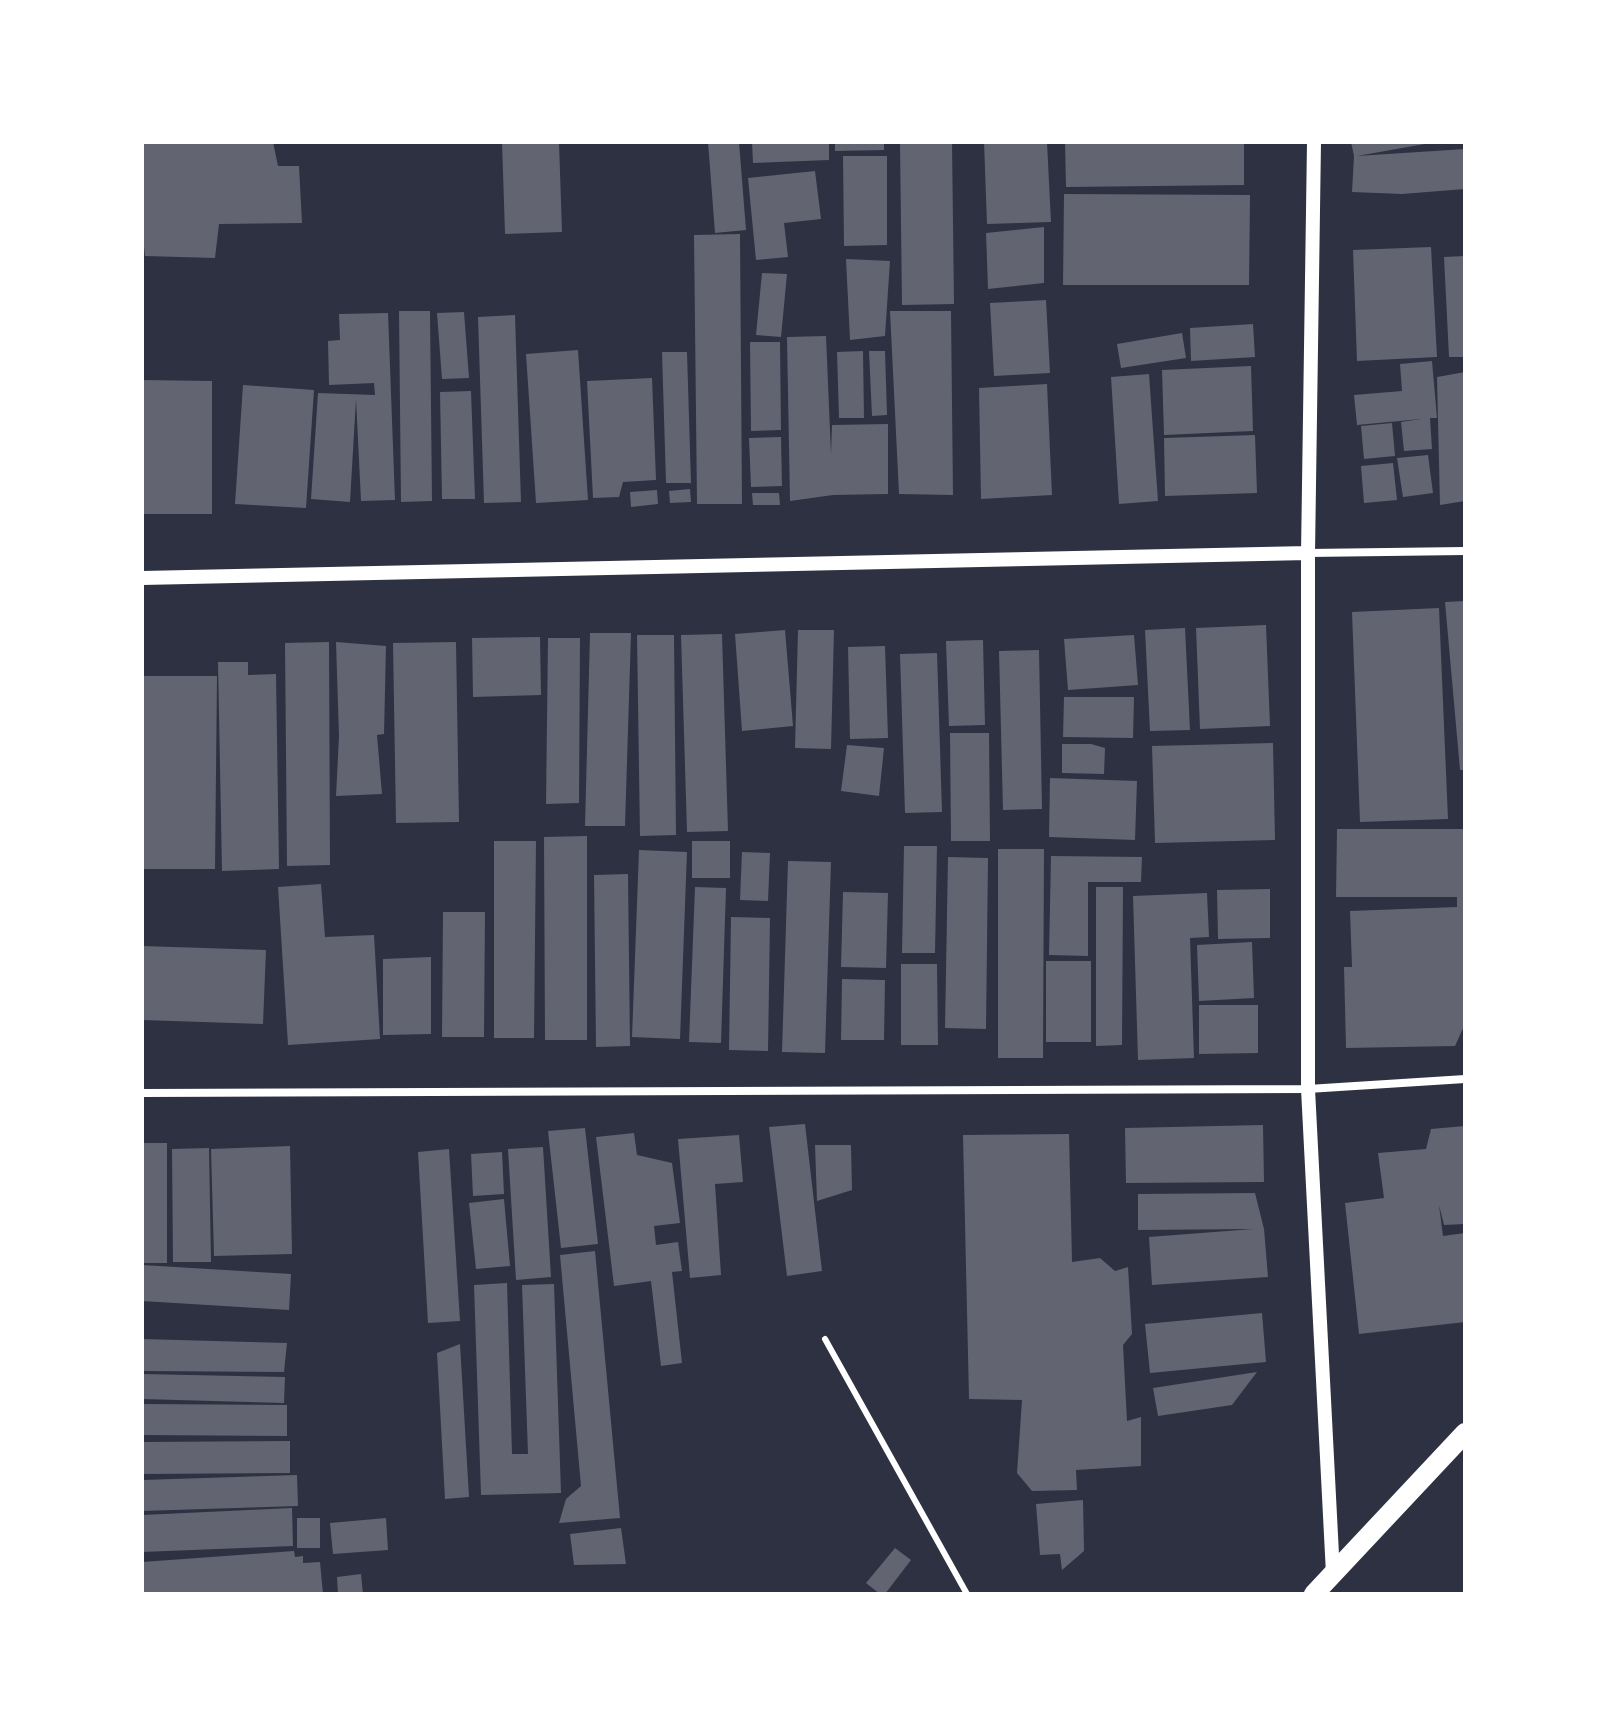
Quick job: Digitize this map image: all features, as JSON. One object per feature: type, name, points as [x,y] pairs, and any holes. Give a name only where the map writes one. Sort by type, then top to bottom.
[{"type":"main road","points":[[1314,1594],[1333,1579],[1465,1433]]},
{"type":"street","points":[[1314,142],[1308,553],[1308,1089],[1333,1579]]},
{"type":"street","points":[[142,578],[1465,551]]},
{"type":"street","points":[[142,1093],[1308,1089],[1465,1079]]},
{"type":"lane","points":[[825,1339],[967,1594]]},
{"type":"building","points":[[144,142],[273,142],[278,166],[299,166],[302,223],[219,224],[215,258],[145,256],[142,228]]},
{"type":"building","points":[[502,142],[559,142],[562,232],[505,234]]},
{"type":"building","points":[[708,142],[739,142],[746,230],[715,233]]},
{"type":"building","points":[[752,142],[829,142],[829,160],[753,163]]},
{"type":"building","points":[[835,142],[884,142],[884,150],[835,151]]},
{"type":"building","points":[[900,142],[952,142],[954,304],[902,305]]},
{"type":"building","points":[[984,142],[1047,142],[1051,222],[987,224]]},
{"type":"building","points":[[1065,142],[1244,142],[1244,185],[1066,187]]},
{"type":"building","points":[[1351,142],[1436,142],[1357,156],[1465,149],[1465,189],[1402,194],[1352,192],[1354,156]]},
{"type":"building","points":[[843,156],[887,156],[887,245],[844,246]]},
{"type":"building","points":[[815,171],[821,219],[784,223],[788,257],[756,260],[748,178]]},
{"type":"building","points":[[1064,194],[1250,195],[1249,285],[1063,285]]},
{"type":"building","points":[[1044,227],[1044,283],[988,289],[986,233]]},
{"type":"building","points":[[740,234],[742,504],[697,504],[694,235]]},
{"type":"building","points":[[1431,247],[1437,357],[1357,361],[1353,250]]},
{"type":"building","points":[[1465,256],[1465,357],[1449,357],[1444,257]]},
{"type":"building","points":[[846,259],[890,261],[885,336],[850,340]]},
{"type":"building","points":[[762,273],[787,274],[781,337],[756,335]]},
{"type":"building","points":[[1046,300],[1050,373],[994,376],[990,303]]},
{"type":"building","points":[[399,311],[430,311],[432,501],[401,502]]},
{"type":"building","points":[[890,311],[951,311],[953,495],[899,494]]},
{"type":"building","points":[[464,312],[469,378],[442,379],[437,313]]},
{"type":"building","points":[[388,313],[395,500],[361,501],[356,399],[350,502],[311,499],[318,393],[375,395],[374,383],[329,385],[328,341],[340,340],[339,314]]},
{"type":"building","points":[[515,315],[521,502],[484,503],[478,317]]},
{"type":"building","points":[[1253,324],[1255,357],[1191,361],[1190,328]]},
{"type":"building","points":[[1182,333],[1186,358],[1121,368],[1117,344]]},
{"type":"building","points":[[826,336],[831,454],[832,425],[888,424],[888,494],[833,495],[790,501],[787,337]]},
{"type":"building","points":[[750,342],[780,342],[781,430],[751,431]]},
{"type":"building","points":[[578,350],[588,500],[536,503],[526,354]]},
{"type":"building","points":[[863,351],[864,418],[839,418],[837,352]]},
{"type":"building","points":[[869,351],[885,351],[887,415],[872,416]]},
{"type":"building","points":[[662,352],[687,352],[691,483],[666,483]]},
{"type":"building","points":[[1432,361],[1437,418],[1430,418],[1432,449],[1404,451],[1401,422],[1421,419],[1357,425],[1354,395],[1402,391],[1400,364]]},
{"type":"building","points":[[1251,366],[1253,431],[1164,435],[1162,370]]},
{"type":"building","points":[[1465,372],[1465,501],[1440,505],[1437,377]]},
{"type":"building","points":[[1149,374],[1158,501],[1119,504],[1111,377]]},
{"type":"building","points":[[652,378],[656,480],[623,482],[619,497],[593,498],[587,381]]},
{"type":"building","points":[[142,380],[212,381],[212,514],[142,514]]},
{"type":"building","points":[[1047,384],[1052,495],[981,499],[979,388]]},
{"type":"building","points":[[243,385],[314,390],[306,508],[235,504]]},
{"type":"building","points":[[471,391],[475,499],[442,499],[440,392]]},
{"type":"building","points":[[1392,423],[1395,456],[1364,459],[1361,426]]},
{"type":"building","points":[[1255,435],[1257,493],[1165,496],[1164,438]]},
{"type":"building","points":[[781,437],[782,486],[751,487],[749,438]]},
{"type":"building","points":[[1428,455],[1433,493],[1403,497],[1397,458]]},
{"type":"building","points":[[1393,463],[1397,500],[1364,503],[1361,466]]},
{"type":"building","points":[[690,489],[691,502],[670,503],[669,491]]},
{"type":"building","points":[[657,490],[658,504],[631,507],[630,492]]},
{"type":"building","points":[[752,493],[779,493],[780,505],[753,505]]},
{"type":"building","points":[[1465,601],[1465,770],[1460,770],[1445,602]]},
{"type":"building","points":[[1439,608],[1448,819],[1360,822],[1352,612]]},
{"type":"building","points":[[1266,625],[1270,726],[1200,729],[1196,628]]},
{"type":"building","points":[[1185,628],[1190,730],[1150,731],[1145,630]]},
{"type":"building","points":[[785,630],[793,726],[742,731],[735,634]]},
{"type":"building","points":[[798,630],[834,630],[831,749],[795,748]]},
{"type":"building","points":[[590,633],[631,633],[625,826],[585,826]]},
{"type":"building","points":[[722,634],[728,831],[687,832],[681,635]]},
{"type":"building","points":[[637,635],[674,635],[676,835],[640,836]]},
{"type":"building","points":[[1134,635],[1138,685],[1068,690],[1064,639]]},
{"type":"building","points":[[540,637],[541,695],[473,697],[472,638]]},
{"type":"building","points":[[548,638],[580,638],[579,803],[546,804]]},
{"type":"building","points":[[983,640],[985,725],[949,726],[946,641]]},
{"type":"building","points":[[329,642],[330,865],[287,866],[285,643]]},
{"type":"building","points":[[336,642],[386,646],[384,734],[377,735],[382,794],[336,796],[339,736]]},
{"type":"building","points":[[456,642],[459,822],[396,823],[393,643]]},
{"type":"building","points":[[885,646],[888,738],[850,739],[848,647]]},
{"type":"building","points":[[1039,650],[1042,809],[1003,810],[999,651]]},
{"type":"building","points":[[937,653],[942,812],[905,813],[900,654]]},
{"type":"building","points":[[218,662],[248,662],[248,675],[276,674],[279,869],[222,871]]},
{"type":"building","points":[[142,676],[217,676],[215,869],[142,869]]},
{"type":"building","points":[[1064,697],[1134,697],[1133,738],[1063,737]]},
{"type":"building","points":[[950,733],[989,733],[990,841],[951,841]]},
{"type":"building","points":[[1273,743],[1275,840],[1155,843],[1152,746]]},
{"type":"building","points":[[1062,744],[1091,744],[1105,748],[1104,774],[1062,773]]},
{"type":"building","points":[[847,745],[884,748],[879,796],[841,791]]},
{"type":"building","points":[[1050,778],[1137,781],[1135,840],[1049,837]]},
{"type":"building","points":[[1337,829],[1465,829],[1465,1024],[1455,1046],[1346,1048],[1344,967],[1352,967],[1350,911],[1457,907],[1457,897],[1336,897]]},
{"type":"building","points":[[587,836],[587,1040],[545,1040],[544,837]]},
{"type":"building","points":[[494,841],[536,841],[534,1038],[494,1038]]},
{"type":"building","points":[[692,841],[730,841],[730,878],[692,878]]},
{"type":"building","points":[[904,846],[937,846],[935,953],[902,953]]},
{"type":"building","points":[[998,849],[1044,849],[1043,1058],[998,1058]]},
{"type":"building","points":[[639,850],[687,852],[680,1039],[632,1037]]},
{"type":"building","points":[[742,852],[770,853],[768,901],[740,900]]},
{"type":"building","points":[[1051,856],[1142,857],[1141,882],[1088,882],[1088,956],[1049,955]]},
{"type":"building","points":[[948,857],[988,858],[986,1029],[945,1028]]},
{"type":"building","points":[[788,861],[831,862],[825,1053],[782,1052]]},
{"type":"building","points":[[628,874],[630,1046],[596,1047],[594,875]]},
{"type":"building","points":[[321,884],[325,937],[374,935],[380,1039],[288,1045],[278,887]]},
{"type":"building","points":[[695,887],[726,888],[721,1043],[689,1042]]},
{"type":"building","points":[[1096,887],[1123,887],[1122,1045],[1096,1046]]},
{"type":"building","points":[[1270,889],[1270,938],[1218,939],[1217,890]]},
{"type":"building","points":[[843,892],[888,893],[886,968],[841,967]]},
{"type":"building","points":[[1207,893],[1209,937],[1190,938],[1194,1058],[1138,1060],[1133,896]]},
{"type":"building","points":[[443,912],[485,912],[484,1037],[442,1037]]},
{"type":"building","points":[[731,917],[770,918],[768,1051],[729,1050]]},
{"type":"building","points":[[1252,942],[1254,998],[1199,1001],[1197,945]]},
{"type":"building","points":[[142,946],[266,950],[263,1024],[142,1020]]},
{"type":"building","points":[[431,957],[431,1034],[383,1035],[383,959]]},
{"type":"building","points":[[1046,961],[1091,961],[1091,1042],[1046,1042]]},
{"type":"building","points":[[901,964],[937,964],[938,1045],[901,1045]]},
{"type":"building","points":[[842,979],[885,980],[884,1040],[841,1040]]},
{"type":"building","points":[[1199,1005],[1258,1005],[1258,1053],[1199,1054]]},
{"type":"building","points":[[805,1124],[822,1271],[787,1276],[769,1127]]},
{"type":"building","points":[[1263,1125],[1264,1182],[1126,1183],[1125,1128]]},
{"type":"building","points":[[1465,1126],[1465,1224],[1444,1225],[1439,1205],[1443,1236],[1465,1233],[1465,1322],[1359,1334],[1345,1203],[1384,1198],[1378,1153],[1426,1149],[1431,1129]]},
{"type":"building","points":[[585,1128],[598,1244],[561,1248],[548,1131]]},
{"type":"building","points":[[634,1133],[637,1155],[672,1163],[680,1223],[654,1226],[656,1245],[678,1242],[682,1271],[672,1272],[682,1363],[661,1366],[651,1281],[614,1286],[596,1137]]},
{"type":"building","points":[[1069,1134],[1072,1262],[1100,1258],[1115,1271],[1128,1267],[1132,1334],[1123,1345],[1127,1421],[1141,1417],[1141,1466],[1076,1470],[1077,1490],[1032,1491],[1017,1473],[1022,1400],[969,1399],[963,1135]]},
{"type":"building","points":[[739,1135],[743,1182],[715,1184],[721,1275],[690,1278],[678,1139]]},
{"type":"building","points":[[142,1143],[167,1143],[167,1263],[142,1263]]},
{"type":"building","points":[[815,1145],[851,1145],[852,1190],[817,1201]]},
{"type":"building","points":[[290,1146],[292,1254],[214,1256],[211,1149]]},
{"type":"building","points":[[543,1147],[551,1277],[516,1280],[508,1149]]},
{"type":"building","points":[[209,1148],[211,1262],[173,1262],[172,1149]]},
{"type":"building","points":[[449,1149],[460,1321],[428,1323],[418,1152]]},
{"type":"building","points":[[502,1152],[504,1194],[473,1196],[471,1154]]},
{"type":"building","points":[[1255,1193],[1264,1229],[1268,1277],[1152,1285],[1149,1237],[1253,1229],[1138,1230],[1138,1194]]},
{"type":"building","points":[[504,1199],[510,1266],[476,1269],[469,1203]]},
{"type":"building","points":[[595,1251],[620,1518],[559,1523],[566,1499],[581,1486],[560,1255]]},
{"type":"building","points":[[142,1265],[291,1274],[289,1310],[142,1301]]},
{"type":"building","points":[[507,1283],[512,1454],[528,1454],[522,1285],[554,1284],[561,1493],[481,1495],[474,1285]]},
{"type":"building","points":[[1262,1313],[1266,1362],[1150,1373],[1145,1324]]},
{"type":"building","points":[[142,1339],[287,1343],[284,1372],[142,1371]]},
{"type":"building","points":[[460,1344],[469,1497],[445,1499],[437,1353]]},
{"type":"building","points":[[1257,1372],[1232,1405],[1158,1416],[1153,1388]]},
{"type":"building","points":[[142,1374],[285,1377],[284,1403],[142,1399]]},
{"type":"building","points":[[142,1404],[287,1405],[287,1436],[142,1435]]},
{"type":"building","points":[[290,1441],[290,1473],[142,1474],[142,1442]]},
{"type":"building","points":[[297,1475],[298,1506],[142,1511],[142,1480]]},
{"type":"building","points":[[1083,1500],[1084,1551],[1062,1570],[1060,1554],[1040,1555],[1036,1504]]},
{"type":"building","points":[[292,1508],[293,1546],[142,1552],[142,1515]]},
{"type":"building","points":[[297,1518],[320,1518],[320,1548],[297,1548]]},
{"type":"building","points":[[386,1518],[388,1550],[333,1554],[330,1523]]},
{"type":"building","points":[[621,1528],[626,1564],[574,1565],[570,1534]]},
{"type":"building","points":[[895,1548],[911,1560],[885,1594],[880,1594],[866,1583]]},
{"type":"building","points":[[294,1551],[295,1557],[303,1556],[303,1563],[320,1562],[323,1594],[142,1594],[142,1562]]},
{"type":"building","points":[[361,1574],[363,1594],[338,1594],[337,1577]]}]
